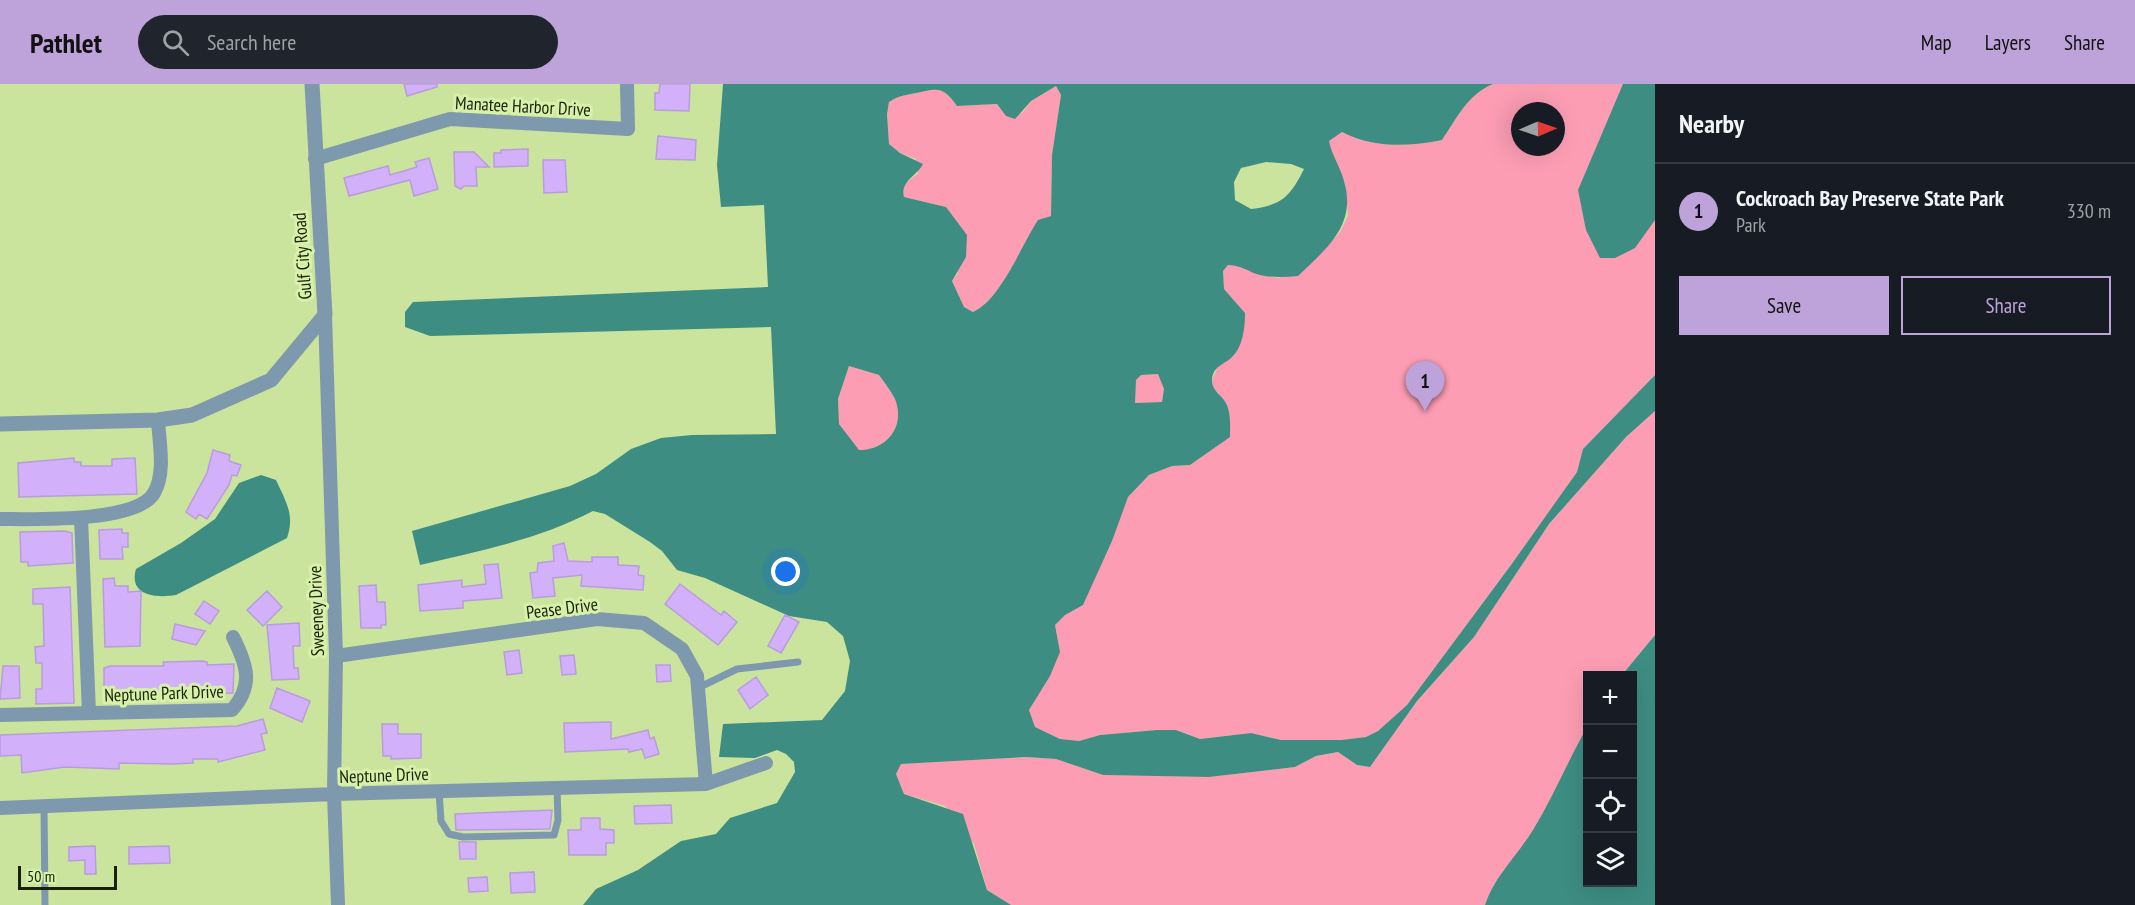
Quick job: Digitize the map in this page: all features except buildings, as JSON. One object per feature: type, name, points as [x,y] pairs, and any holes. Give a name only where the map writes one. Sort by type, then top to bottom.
[{"type":"street","name":"Gulf City Road","points":[[0,424],[158,420],[192,415],[271,380],[325,315],[312,84]]},
{"type":"street","name":"Manatee Harbor Drive","points":[[315,159],[450,119],[628,129],[627,84]]},
{"type":"street","name":"Sweeney Drive","points":[[325,315],[336,656],[334,794],[338,905]]},
{"type":"street","points":[[0,519],[81,518],[137,507],[153,495],[160,462],[158,420]]},
{"type":"street","name":"Neptune Park Drive","points":[[81,518],[89,713]]},
{"type":"street","name":"Pease Drive","points":[[336,656],[597,619],[644,623],[682,649],[700,687],[706,784]]},
{"type":"street","name":"Neptune Park Drive","points":[[0,715],[232,710],[244,697],[247,680],[244,661],[233,636]]},
{"type":"street","name":"Neptune Drive","points":[[0,808],[334,794],[706,784],[766,763]]},
{"type":"lane","points":[[700,687],[737,669],[798,662]]},
{"type":"lane","points":[[439,791],[441,821],[449,834],[464,837],[554,834],[558,820],[557,788]]},
{"type":"lane","points":[[44,806],[45,905]]},
{"type":"shaded area","points":[[1493,84],[1655,84],[1655,375],[1583,449],[1577,472],[1511,565],[1407,705],[1378,731],[1366,737],[1341,740],[1281,740],[1251,733],[1200,739],[1176,730],[1157,730],[1100,735],[1079,741],[1060,739],[1035,727],[1029,710],[1060,652],[1055,625],[1064,615],[1083,605],[1128,497],[1149,475],[1172,466],[1190,465],[1229,437],[1227,404],[1213,387],[1212,380],[1219,364],[1232,357],[1245,313],[1224,289],[1223,271],[1228,265],[1243,266],[1257,274],[1279,278],[1319,255],[1340,232],[1348,216],[1345,183],[1332,158],[1329,141],[1342,132],[1366,141],[1391,145],[1442,140],[1470,100]]},
{"type":"shaded area","points":[[1056,86],[1061,95],[1052,155],[1051,216],[1038,221],[1002,284],[993,296],[973,312],[964,307],[952,281],[958,273],[946,207],[904,197],[905,186],[918,174],[916,159],[900,153],[889,144],[887,114],[889,101],[905,95],[939,90],[948,95],[957,106],[997,104],[1006,116],[1022,113],[1031,101]]},
{"type":"shaded area","points":[[849,366],[879,375],[895,399],[898,409],[896,427],[891,435],[878,446],[859,451],[839,424],[838,399]]},
{"type":"shaded area","points":[[1158,374],[1164,389],[1162,402],[1134,403],[1136,380],[1141,375]]},
{"type":"shaded area","points":[[1655,411],[1655,635],[1625,671],[1583,671],[1583,735],[1544,813],[1522,849],[1503,871],[1485,905],[1011,905],[987,890],[974,844],[945,806],[904,794],[896,774],[901,764],[1026,757],[1056,759],[1103,775],[1209,777],[1295,767],[1316,756],[1338,752],[1357,765],[1370,767],[1417,701],[1474,637],[1549,524],[1626,437]]},
{"type":"water","points":[[723,84],[1493,84],[1484,88],[1470,100],[1442,140],[1391,145],[1366,141],[1342,132],[1329,141],[1344,181],[1347,197],[1346,210],[1343,223],[1329,245],[1298,276],[1265,276],[1238,266],[1228,265],[1223,271],[1224,289],[1245,313],[1244,330],[1239,348],[1232,357],[1216,369],[1212,381],[1228,409],[1230,437],[1190,465],[1172,466],[1149,475],[1128,497],[1112,541],[1083,605],[1065,615],[1055,625],[1060,652],[1050,676],[1029,710],[1035,727],[1060,739],[1079,741],[1100,735],[1176,730],[1200,739],[1251,733],[1281,740],[1341,740],[1366,737],[1378,731],[1407,705],[1511,565],[1577,472],[1583,449],[1655,375],[1655,411],[1626,437],[1549,524],[1474,637],[1417,701],[1370,767],[1357,765],[1338,752],[1316,756],[1295,767],[1209,777],[1103,775],[1056,759],[1026,757],[901,764],[896,774],[904,794],[963,814],[987,890],[1011,905],[583,905],[596,889],[638,870],[681,841],[716,834],[730,818],[777,803],[795,772],[794,762],[786,754],[777,750],[755,758],[719,757],[723,724],[822,720],[845,691],[850,661],[843,636],[827,622],[789,616],[705,578],[677,570],[662,551],[650,542],[605,514],[593,511],[531,537],[420,565],[412,531],[570,486],[596,474],[631,449],[661,438],[692,435],[776,434],[771,327],[430,336],[405,327],[405,312],[413,302],[768,287],[764,205],[721,207],[717,165]],"holes":[[[1056,86],[1061,95],[1052,155],[1051,216],[1038,220],[1010,271],[993,296],[973,312],[964,307],[952,281],[966,257],[967,235],[946,207],[904,197],[904,187],[923,164],[900,153],[889,144],[887,114],[889,102],[905,95],[939,90],[948,95],[957,106],[997,104],[1006,116],[1015,119],[1031,101]],[[1266,162],[1291,164],[1304,169],[1284,198],[1270,205],[1251,209],[1235,200],[1234,182],[1241,168]],[[849,366],[879,375],[895,399],[898,409],[896,427],[891,435],[878,446],[859,450],[839,424],[838,399]],[[1158,374],[1164,389],[1162,402],[1135,403],[1136,380],[1141,375]]]},
{"type":"water","points":[[1623,84],[1655,84],[1655,220],[1635,248],[1615,258],[1600,258],[1586,230],[1578,190]]},
{"type":"water","points":[[261,475],[276,480],[286,502],[290,515],[287,538],[176,595],[153,595],[140,590],[136,585],[136,569],[181,543],[215,519],[239,483]]},
{"type":"water","points":[[1655,635],[1655,905],[1485,905],[1500,876],[1527,840],[1583,735],[1583,887],[1637,887],[1637,671],[1625,671]]},
{"type":"place","name":"Cockroach Bay Preserve State Park","points":[[1425,411]]}]
